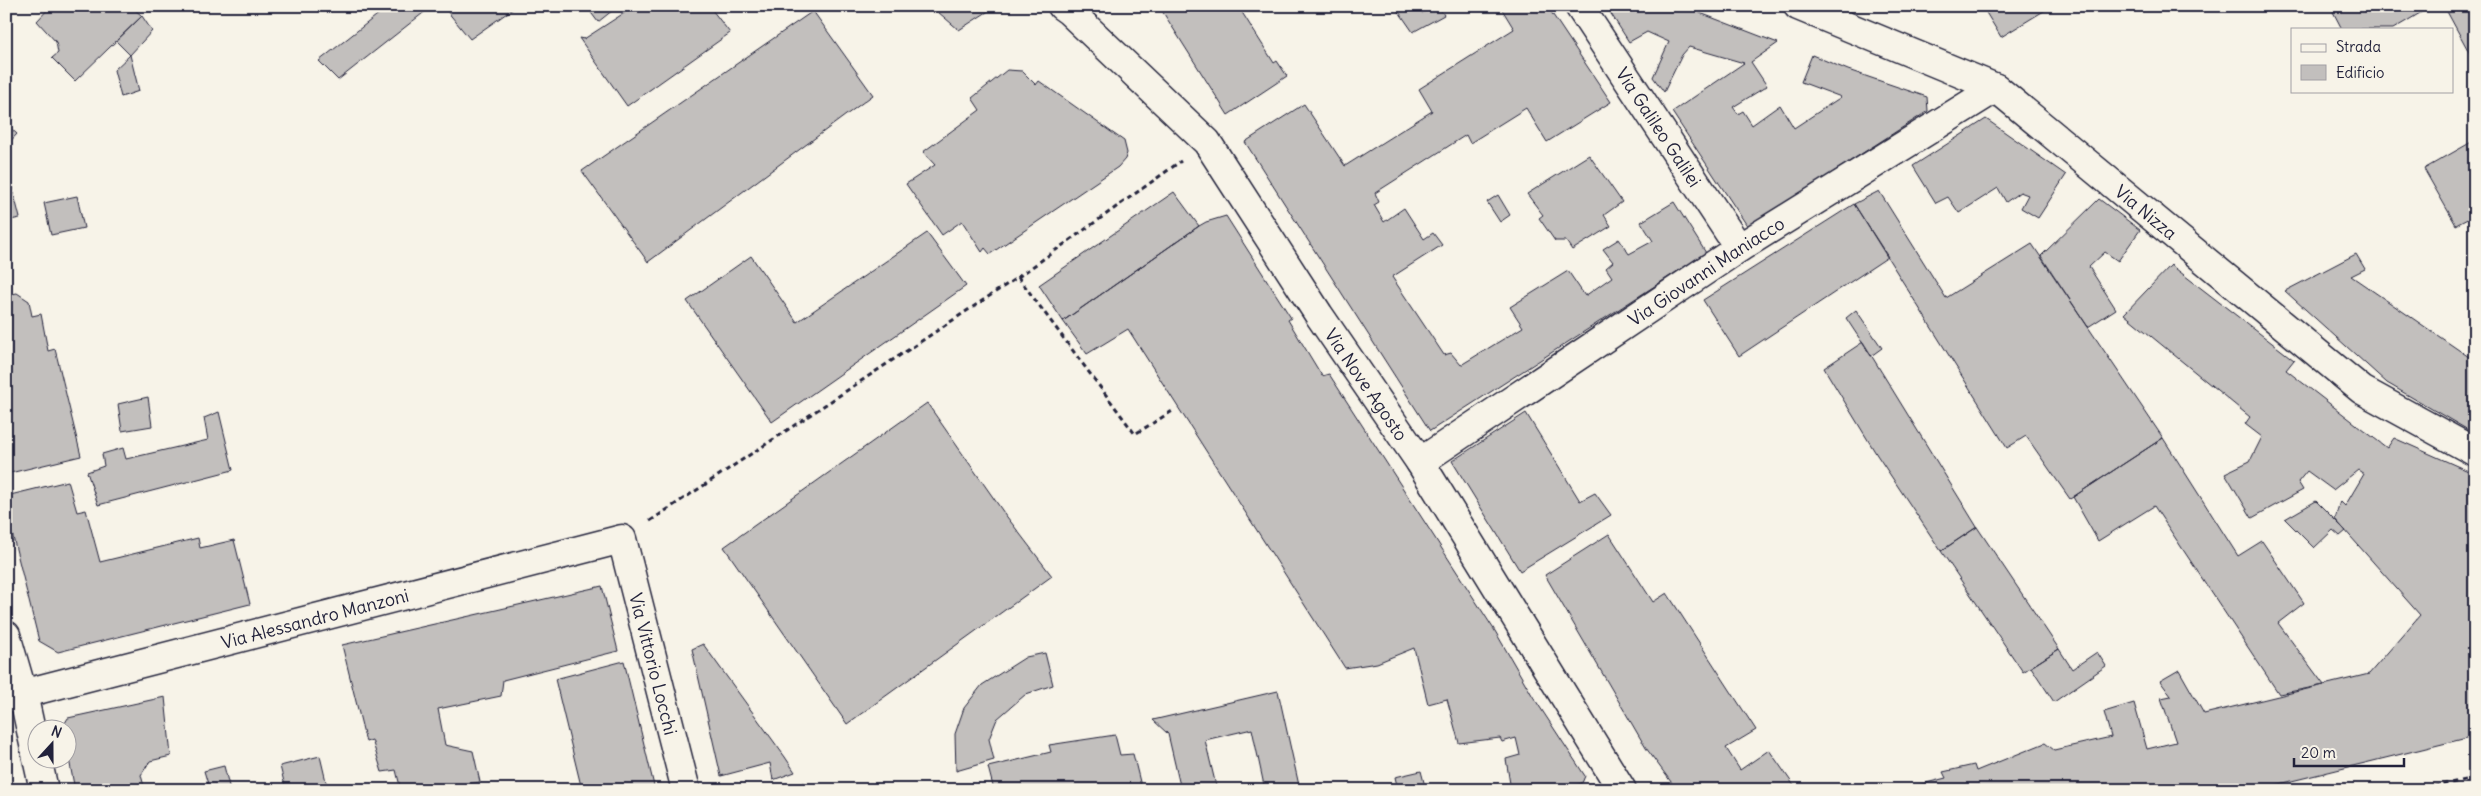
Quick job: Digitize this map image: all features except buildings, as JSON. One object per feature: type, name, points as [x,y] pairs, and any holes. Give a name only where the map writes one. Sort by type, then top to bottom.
[{"type":"street","name":"Via Galileo Galilei","points":[[1579,6],[1738,248]]},
{"type":"street","name":"Via Nizza","points":[[1798,6],[1996,88],[2362,390],[2475,452]]},
{"type":"street","name":"Via Nove Agosto","points":[[1067,8],[1207,142],[1319,315],[1420,462],[1622,790]]},
{"type":"street","name":"Via Giovanni Maniacco","points":[[1420,462],[1738,248],[1996,88]]},
{"type":"street","name":"Via Alessandro Manzoni","points":[[15,696],[622,539]]},
{"type":"street","name":"Via Vittorio Locchi","points":[[622,539],[686,790]]},
{"type":"street","points":[[6,635],[15,696],[44,790]]},
{"type":"path","points":[[622,539],[1018,277],[1207,142]]},
{"type":"path","points":[[1018,277],[1135,434],[1174,410]]},
{"type":"path","points":[[2416,790],[2475,778]]}]
